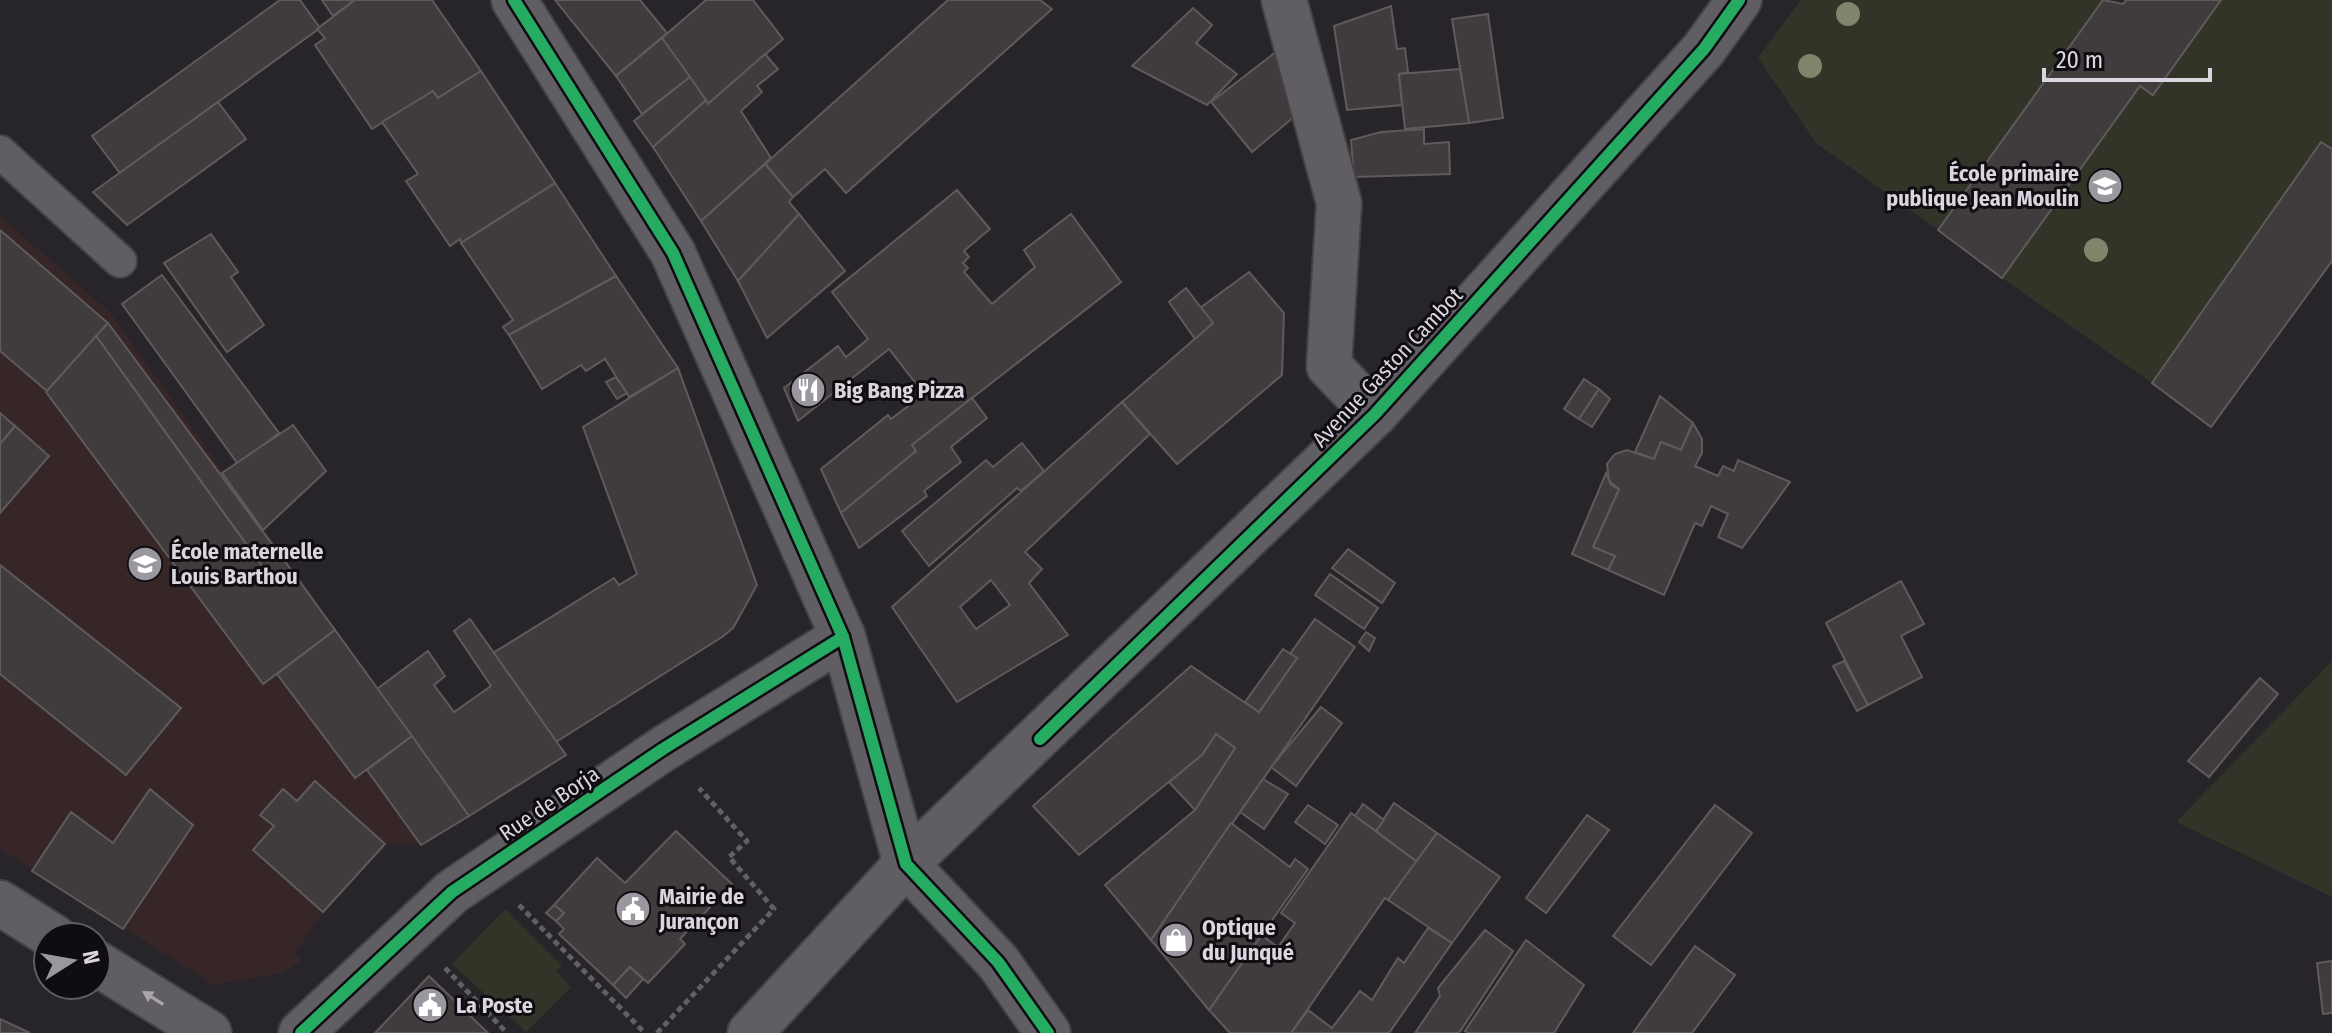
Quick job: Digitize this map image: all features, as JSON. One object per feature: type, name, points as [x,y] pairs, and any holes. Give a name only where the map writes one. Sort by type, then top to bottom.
[{"type":"street","points":[[514,0],[673,253],[843,637],[906,864],[985,946],[1048,1033]]},
{"type":"street","points":[[1284,0],[1339,203],[1329,366],[1375,414]]},
{"type":"street","name":"Avenue Gaston Cambot","points":[[750,1033],[906,864],[1375,414],[1704,49],[1739,0]]},
{"type":"street","name":"Rue de Borja","points":[[301,1033],[452,892],[663,749],[843,637]]},
{"type":"street","points":[[0,903],[32,923]]},
{"type":"street","points":[[112,973],[209,1033]]},
{"type":"lane","points":[[0,152],[120,261]]},
{"type":"path","points":[[657,1033],[774,909],[729,857],[747,841],[697,785]]},
{"type":"path","points":[[507,1033],[443,967],[452,892],[507,892],[645,1033]]},
{"type":"shaded area","name":"École maternelle Louis Barthou","points":[[0,216],[110,312],[469,816],[421,845],[385,844],[323,912],[295,953],[302,961],[282,973],[214,985],[0,849]]},
{"type":"green space","points":[[1801,0],[2103,0],[1938,230],[1816,143],[1758,58]]},
{"type":"green space","points":[[2221,0],[2332,0],[2332,149],[2321,143],[2152,383],[2002,278],[2140,86],[2153,95]]},
{"type":"green space","points":[[2332,661],[2332,897],[2176,822]]},
{"type":"green space","points":[[505,909],[562,966],[556,971],[571,987],[526,1032],[452,964]]},
{"type":"building","points":[[280,0],[300,0],[320,28],[120,173],[92,136]]},
{"type":"building","points":[[322,0],[355,0],[333,16]]},
{"type":"building","points":[[355,0],[432,0],[481,71],[438,98],[433,91],[372,129],[315,45],[325,38],[317,29]]},
{"type":"building","points":[[555,0],[640,0],[667,33],[616,76]]},
{"type":"building","points":[[706,0],[753,0],[783,39],[708,104],[662,38]]},
{"type":"building","points":[[948,0],[1040,0],[1052,9],[846,193],[825,169],[793,197],[765,164]]},
{"type":"building","points":[[2103,0],[2123,4],[2126,0],[2221,0],[2153,95],[2140,86],[2002,278],[1938,230]]},
{"type":"building","points":[[1391,6],[1397,49],[1405,48],[1408,72],[1399,74],[1402,105],[1347,110],[1334,26]]},
{"type":"building","points":[[1193,8],[1212,25],[1196,43],[1237,74],[1207,105],[1132,66]]},
{"type":"building","points":[[1488,14],[1503,118],[1469,123],[1452,19]]},
{"type":"building","points":[[662,38],[690,77],[642,114],[616,76]]},
{"type":"building","points":[[1285,45],[1307,106],[1252,152],[1211,102]]},
{"type":"building","points":[[765,54],[778,69],[757,86],[762,92],[741,111],[771,158],[701,221],[653,147]]},
{"type":"building","points":[[1460,69],[1469,123],[1405,129],[1399,74]]},
{"type":"building","points":[[481,71],[555,183],[461,243],[460,239],[450,246],[406,181],[418,174],[382,122],[433,91],[438,98]]},
{"type":"building","points":[[690,77],[706,100],[653,147],[634,121]]},
{"type":"building","points":[[218,102],[246,139],[198,174],[127,225],[93,192]]},
{"type":"building","points":[[1424,129],[1424,144],[1449,142],[1450,174],[1354,177],[1351,140],[1381,132]]},
{"type":"building","points":[[2321,142],[2332,149],[2332,261],[2211,427],[2152,383]]},
{"type":"building","points":[[765,164],[793,197],[789,202],[799,214],[738,281],[701,221]]},
{"type":"building","points":[[555,183],[616,276],[509,335],[503,327],[513,320],[461,243]]},
{"type":"building","points":[[957,190],[990,229],[964,251],[969,257],[963,263],[968,268],[964,272],[992,304],[1035,267],[1024,250],[1071,214],[1121,282],[912,445],[916,451],[841,513],[821,469],[888,415],[891,419],[924,394],[889,349],[798,421],[784,388],[838,346],[846,357],[868,339],[832,292]]},
{"type":"building","points":[[799,214],[845,271],[767,338],[738,281]]},
{"type":"building","points":[[0,230],[108,323],[47,391],[0,351]]},
{"type":"building","points":[[211,234],[238,272],[231,277],[264,325],[227,352],[164,263]]},
{"type":"building","points":[[1249,272],[1284,313],[1282,375],[1177,464],[1122,402],[1213,323],[1200,308]]},
{"type":"building","points":[[162,275],[279,433],[238,464],[122,304]]},
{"type":"building","points":[[616,276],[678,368],[629,397],[605,359],[586,371],[581,365],[542,389],[509,335]]},
{"type":"building","points":[[1186,288],[1213,323],[1195,339],[1169,302]]},
{"type":"building","points":[[108,323],[292,571],[275,584],[96,336]]},
{"type":"building","points":[[96,336],[275,584],[292,571],[335,630],[263,684],[46,392]]},
{"type":"building","points":[[678,368],[757,585],[733,628],[722,637],[556,742],[493,653],[614,578],[619,585],[637,574],[583,427]]},
{"type":"building","points":[[616,377],[627,393],[617,399],[606,382]]},
{"type":"building","points":[[1584,379],[1599,389],[1579,419],[1564,409]]},
{"type":"building","points":[[1599,389],[1610,399],[1592,427],[1579,419]]},
{"type":"building","points":[[1660,396],[1693,423],[1681,450],[1661,442],[1654,459],[1635,452]]},
{"type":"building","points":[[972,398],[987,418],[951,447],[961,462],[924,491],[927,496],[859,548],[841,513],[916,451],[912,445]]},
{"type":"building","points":[[1122,402],[1150,434],[1025,552],[1042,569],[1029,583],[1068,635],[957,702],[892,607]],"holes":[[[991,580],[1010,605],[976,629],[960,607]]]},
{"type":"building","points":[[0,413],[15,426],[0,444]]},
{"type":"building","points":[[1693,423],[1702,439],[1702,453],[1695,466],[1718,476],[1723,466],[1734,471],[1738,460],[1790,482],[1742,548],[1718,537],[1728,514],[1711,506],[1702,526],[1695,523],[1664,595],[1608,570],[1615,556],[1593,547],[1619,489],[1609,481],[1607,464],[1615,454],[1627,450],[1654,459],[1661,442],[1681,450]]},
{"type":"building","points":[[293,425],[326,471],[263,530],[222,473]]},
{"type":"building","points":[[15,426],[49,456],[0,513],[0,444]]},
{"type":"building","points":[[1022,443],[1044,471],[1021,491],[1017,488],[929,566],[902,531],[986,460],[993,467]]},
{"type":"building","points":[[1606,473],[1611,485],[1619,489],[1593,547],[1615,556],[1608,570],[1572,554]]},
{"type":"building","points":[[1348,549],[1395,583],[1382,603],[1332,568]]},
{"type":"building","points":[[0,565],[181,708],[126,775],[0,674]]},
{"type":"building","points":[[1330,574],[1378,608],[1364,629],[1315,595]]},
{"type":"building","points":[[1901,581],[1924,624],[1901,636],[1922,677],[1868,705],[1826,623]]},
{"type":"building","points":[[470,619],[566,755],[469,816],[377,689],[428,651],[445,676],[434,685],[454,712],[491,686],[454,631]]},
{"type":"building","points":[[1315,619],[1355,647],[1151,940],[1105,885],[1195,810],[1235,748],[1216,734],[1202,755],[1079,855],[1033,806],[1191,666],[1259,712],[1297,658],[1290,654]]},
{"type":"building","points":[[335,630],[412,736],[355,778],[277,674]]},
{"type":"building","points":[[1366,632],[1375,638],[1369,651],[1359,642]]},
{"type":"building","points":[[1283,649],[1297,658],[1259,712],[1245,702]]},
{"type":"building","points":[[1844,661],[1868,705],[1857,711],[1833,666]]},
{"type":"building","points":[[2260,678],[2278,694],[2209,777],[2188,761]]},
{"type":"building","points":[[1321,707],[1342,723],[1296,786],[1271,767]]},
{"type":"building","points":[[1216,734],[1235,748],[1195,810],[1169,782],[1202,755]]},
{"type":"building","points":[[412,736],[469,816],[421,845],[367,770]]},
{"type":"building","points":[[1263,779],[1288,794],[1264,829],[1240,812]]},
{"type":"building","points":[[315,781],[385,844],[323,912],[253,850],[274,826],[260,815],[283,789],[297,801]]},
{"type":"building","points":[[150,789],[193,825],[123,929],[32,871],[71,812],[113,843]]},
{"type":"building","points":[[1394,803],[1437,833],[1417,862],[1376,831]]},
{"type":"building","points":[[1363,804],[1384,820],[1376,831],[1355,816]]},
{"type":"building","points":[[1308,805],[1338,825],[1325,844],[1295,822]]},
{"type":"building","points":[[1715,805],[1752,833],[1651,965],[1613,936]]},
{"type":"building","points":[[1351,813],[1417,862],[1388,900],[1385,898],[1291,1033],[1230,1033],[1209,1010],[1261,935],[1278,947],[1295,923],[1281,913]]},
{"type":"building","points":[[1587,815],[1609,830],[1546,913],[1526,898]]},
{"type":"building","points":[[1231,823],[1290,867],[1295,859],[1308,869],[1209,1010],[1151,940]]},
{"type":"building","name":"Mairie de Jurançon","points":[[676,831],[732,884],[680,939],[685,944],[648,983],[630,967],[613,985],[559,934],[564,929],[556,921],[564,913],[554,905],[597,858],[625,883]]},
{"type":"building","points":[[1437,833],[1500,877],[1452,943],[1388,900]]},
{"type":"building","points":[[554,905],[564,913],[556,921],[546,913]]},
{"type":"building","points":[[1428,928],[1452,943],[1389,1033],[1291,1033],[1308,1010],[1332,1028],[1360,991],[1372,1000],[1398,958],[1404,963]]},
{"type":"building","points":[[1485,930],[1513,951],[1459,1033],[1415,1033],[1440,996],[1438,988]]},
{"type":"building","points":[[1526,940],[1584,985],[1554,1033],[1468,1033],[1465,1031]]},
{"type":"building","points":[[1695,946],[1735,975],[1692,1033],[1633,1033]]},
{"type":"building","points":[[2332,961],[2332,1013],[2323,1014],[2317,963]]},
{"type":"building","points":[[630,967],[643,979],[626,998],[613,985]]},
{"type":"building","name":"La Poste","points":[[429,976],[488,1033],[375,1033]]},
{"type":"building","points":[[0,1019],[30,1033],[0,1033]]},
{"type":"cycle path","points":[[514,0],[673,253],[843,637],[906,864],[998,962],[1048,1033]]},
{"type":"cycle path","points":[[1040,739],[1375,414],[1704,49],[1739,0]]},
{"type":"cycle path","points":[[301,1033],[452,892],[663,749],[843,637]]},
{"type":"place","name":"École primaire publique Jean Moulin","points":[[2105,186]]},
{"type":"place","name":"Big Bang Pizza","points":[[808,390]]},
{"type":"place","name":"École maternelle Louis Barthou","points":[[145,564]]},
{"type":"place","name":"Mairie de Jurançon","points":[[633,909]]},
{"type":"place","name":"Optique du Junqué","points":[[1176,940]]},
{"type":"place","name":"La Poste","points":[[430,1005]]}]
